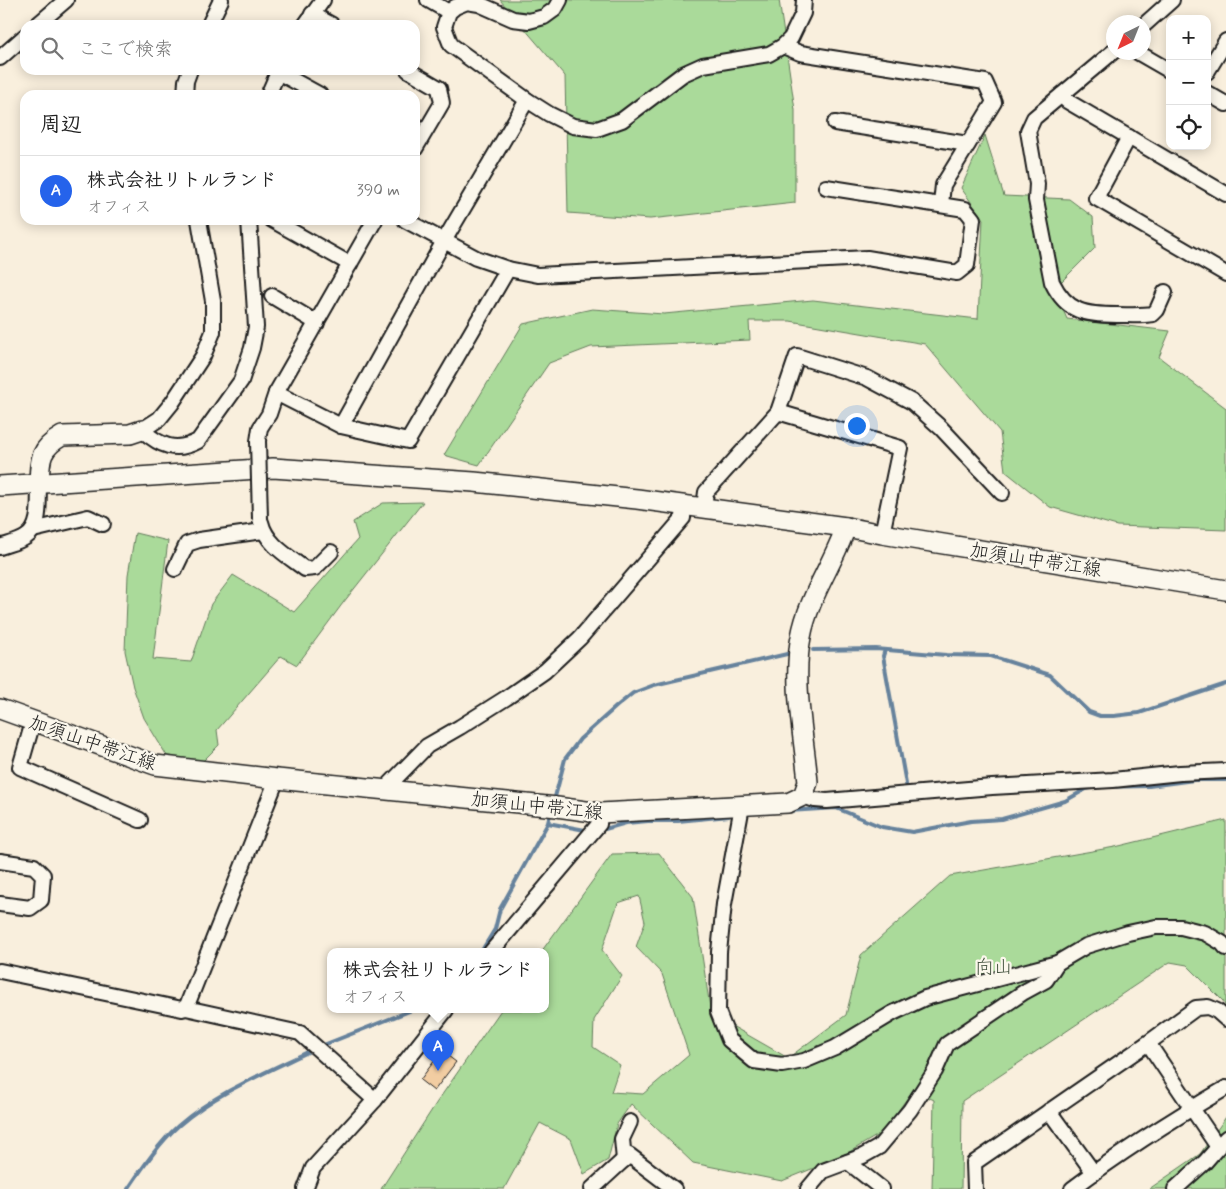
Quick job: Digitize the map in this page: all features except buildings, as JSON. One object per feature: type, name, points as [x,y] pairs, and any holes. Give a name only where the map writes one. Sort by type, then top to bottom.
[{"type":"main road","points":[[39,484],[40,458],[52,441],[62,436],[130,434],[142,430]]},
{"type":"main road","name":"加須山中帯江線","points":[[0,486],[273,468],[474,482],[637,498],[846,527],[1226,590]]},
{"type":"main road","points":[[803,796],[808,782],[798,678],[800,636],[812,602],[846,527]]},
{"type":"main road","name":"加須山中帯江線","points":[[0,709],[155,765],[278,779],[600,813],[788,803],[803,796]]},
{"type":"street","points":[[43,20],[66,0]]},
{"type":"street","points":[[211,20],[221,0]]},
{"type":"street","points":[[309,19],[323,0]]},
{"type":"street","points":[[428,0],[449,12]]},
{"type":"street","points":[[560,0],[555,8],[544,17],[529,21],[513,19],[479,4],[467,2],[449,12],[444,27],[451,45],[527,100],[573,126],[597,129],[622,120],[683,74],[703,65],[769,54],[783,46],[791,38],[803,13],[804,0]]},
{"type":"street","points":[[1151,19],[1172,0]]},
{"type":"street","points":[[0,58],[20,40]]},
{"type":"street","points":[[1211,65],[1226,41]]},
{"type":"street","points":[[783,46],[800,53],[985,82],[994,102],[943,185],[941,204]]},
{"type":"street","points":[[1106,57],[1034,118],[1028,131],[1037,184],[1036,200],[1052,282],[1058,295],[1066,302],[1076,309],[1093,316],[1153,314],[1157,310],[1165,292]]},
{"type":"street","points":[[1151,60],[1166,69]]},
{"type":"street","points":[[185,90],[188,75]]},
{"type":"street","points":[[270,90],[276,75]]},
{"type":"street","points":[[285,75],[311,90]]},
{"type":"street","points":[[417,75],[439,88],[442,104],[420,139]]},
{"type":"street","points":[[1062,95],[1067,101],[1226,194]]},
{"type":"street","points":[[1211,95],[1226,104]]},
{"type":"street","points":[[341,426],[444,241],[527,100]]},
{"type":"street","points":[[835,123],[968,144]]},
{"type":"street","points":[[1129,137],[1096,198],[1226,274]]},
{"type":"street","points":[[414,225],[476,258],[508,269],[538,275],[868,258],[956,273],[967,265],[973,219],[965,209],[826,188]]},
{"type":"street","points":[[200,225],[213,301],[213,332],[203,356],[172,403],[159,419],[142,430],[154,441],[174,448],[188,447],[198,441],[241,381],[252,348],[256,327],[249,225]]},
{"type":"street","points":[[281,225],[350,264]]},
{"type":"street","points":[[331,552],[315,568],[305,569],[274,544],[261,525],[258,441],[260,428],[269,414],[276,393],[372,225]]},
{"type":"street","points":[[276,393],[341,426],[408,441],[508,269]]},
{"type":"street","points":[[272,296],[317,323]]},
{"type":"street","points":[[704,507],[706,492],[778,412],[797,356],[867,378],[912,402],[941,428],[1002,493]]},
{"type":"street","points":[[778,412],[900,448],[882,534]]},
{"type":"street","points":[[33,530],[38,512],[39,484]]},
{"type":"street","points":[[385,789],[427,746],[506,698],[545,671],[580,638],[683,518],[684,505]]},
{"type":"street","points":[[0,547],[24,538],[33,530],[88,517],[103,524]]},
{"type":"street","points":[[175,569],[187,544],[261,525]]},
{"type":"street","points":[[33,722],[20,767],[140,820]]},
{"type":"street","points":[[803,796],[827,801],[992,787],[1226,771]]},
{"type":"street","points":[[186,1008],[278,779]]},
{"type":"street","points":[[742,806],[724,904],[719,952],[718,1012],[729,1040],[754,1061],[782,1065],[804,1061],[835,1048],[893,1013],[924,998],[1057,962],[1086,946],[1128,932],[1156,927],[1181,927],[1205,933],[1222,943],[1226,948]]},
{"type":"street","points":[[494,948],[599,824],[600,813]]},
{"type":"street","points":[[0,861],[34,866],[43,875],[40,900],[30,908],[0,904]]},
{"type":"street","points":[[808,1189],[823,1171],[848,1162],[879,1146],[910,1110],[935,1071],[947,1044],[1024,992],[1046,980],[1057,962]]},
{"type":"street","points":[[0,971],[300,1033],[375,1100]]},
{"type":"street","points":[[975,1189],[974,1163],[1196,1008],[1208,1007],[1217,1011],[1226,1019]]},
{"type":"street","points":[[309,1186],[312,1168],[375,1100],[444,1013]]},
{"type":"street","points":[[1148,1043],[1192,1108],[1222,1142],[1205,1162],[1175,1189]]},
{"type":"street","points":[[1072,1189],[1192,1108],[1226,1088]]},
{"type":"street","points":[[1049,1111],[1094,1173]]},
{"type":"street","points":[[624,1160],[622,1139],[630,1122]]},
{"type":"street","points":[[592,1189],[628,1155],[674,1189]]},
{"type":"street","points":[[848,1162],[882,1189]]},
{"type":"green space","points":[[500,0],[779,0],[795,110],[795,203],[650,219],[568,213],[565,76]]},
{"type":"green space","points":[[985,135],[1004,196],[1069,199],[1093,217],[1095,248],[1054,289],[1067,319],[1170,331],[1159,357],[1226,408],[1226,530],[1117,526],[1050,507],[1005,471],[1000,432],[925,344],[790,321],[749,321],[750,340],[591,347],[549,363],[479,465],[444,455],[523,324],[592,309],[664,314],[813,300],[978,319],[983,219],[961,188]]},
{"type":"green space","points":[[423,502],[343,603],[297,665],[281,656],[217,730],[219,745],[202,762],[167,756],[144,718],[133,687],[125,651],[128,575],[135,533],[168,541],[153,659],[191,662],[211,604],[233,575],[294,612],[358,539],[353,522],[383,503]]},
{"type":"green space","name":"向山","points":[[1226,820],[1226,1007],[1223,1001],[1187,965],[1170,962],[962,1101],[961,1189],[932,1189],[934,1100],[913,1090],[883,1132],[841,1157],[782,1181],[693,1163],[631,1104],[617,1124],[608,1160],[584,1174],[571,1139],[540,1123],[504,1189],[381,1189],[437,1102],[499,1013],[549,1013],[549,948],[544,948],[612,854],[659,853],[693,897],[711,1014],[788,1058],[846,1015],[861,955],[950,876],[1115,847]],"holes":[[[639,896],[645,922],[636,947],[662,974],[689,1055],[643,1094],[611,1092],[620,1065],[593,1047],[594,1020],[622,976],[602,950],[618,903]]]},
{"type":"green space","points":[[1226,1117],[1226,1189],[1149,1189],[1200,1154]]},
{"type":"waterway","points":[[813,650],[876,649],[946,655],[991,656],[1050,675],[1089,712],[1100,716],[1139,713],[1226,684]]},
{"type":"waterway","points":[[885,650],[883,656],[906,784]]},
{"type":"waterway","points":[[555,797],[565,759],[580,739],[633,693],[654,685],[787,654]]},
{"type":"waterway","points":[[789,811],[836,808],[882,827],[912,832],[971,821],[1002,819],[1065,801],[1086,789],[1098,787],[1149,786],[1194,780],[1226,780]]},
{"type":"waterway","points":[[483,948],[495,929],[500,909],[548,823],[550,814]]},
{"type":"waterway","points":[[605,829],[626,823],[678,821],[729,816]]},
{"type":"waterway","points":[[548,823],[585,830]]},
{"type":"waterway","points":[[321,1046],[404,1013]]},
{"type":"waterway","points":[[128,1189],[164,1140],[193,1114],[226,1093],[312,1050]]},
{"type":"place","name":"株式会社リトルランド","points":[[438,1071]]}]
